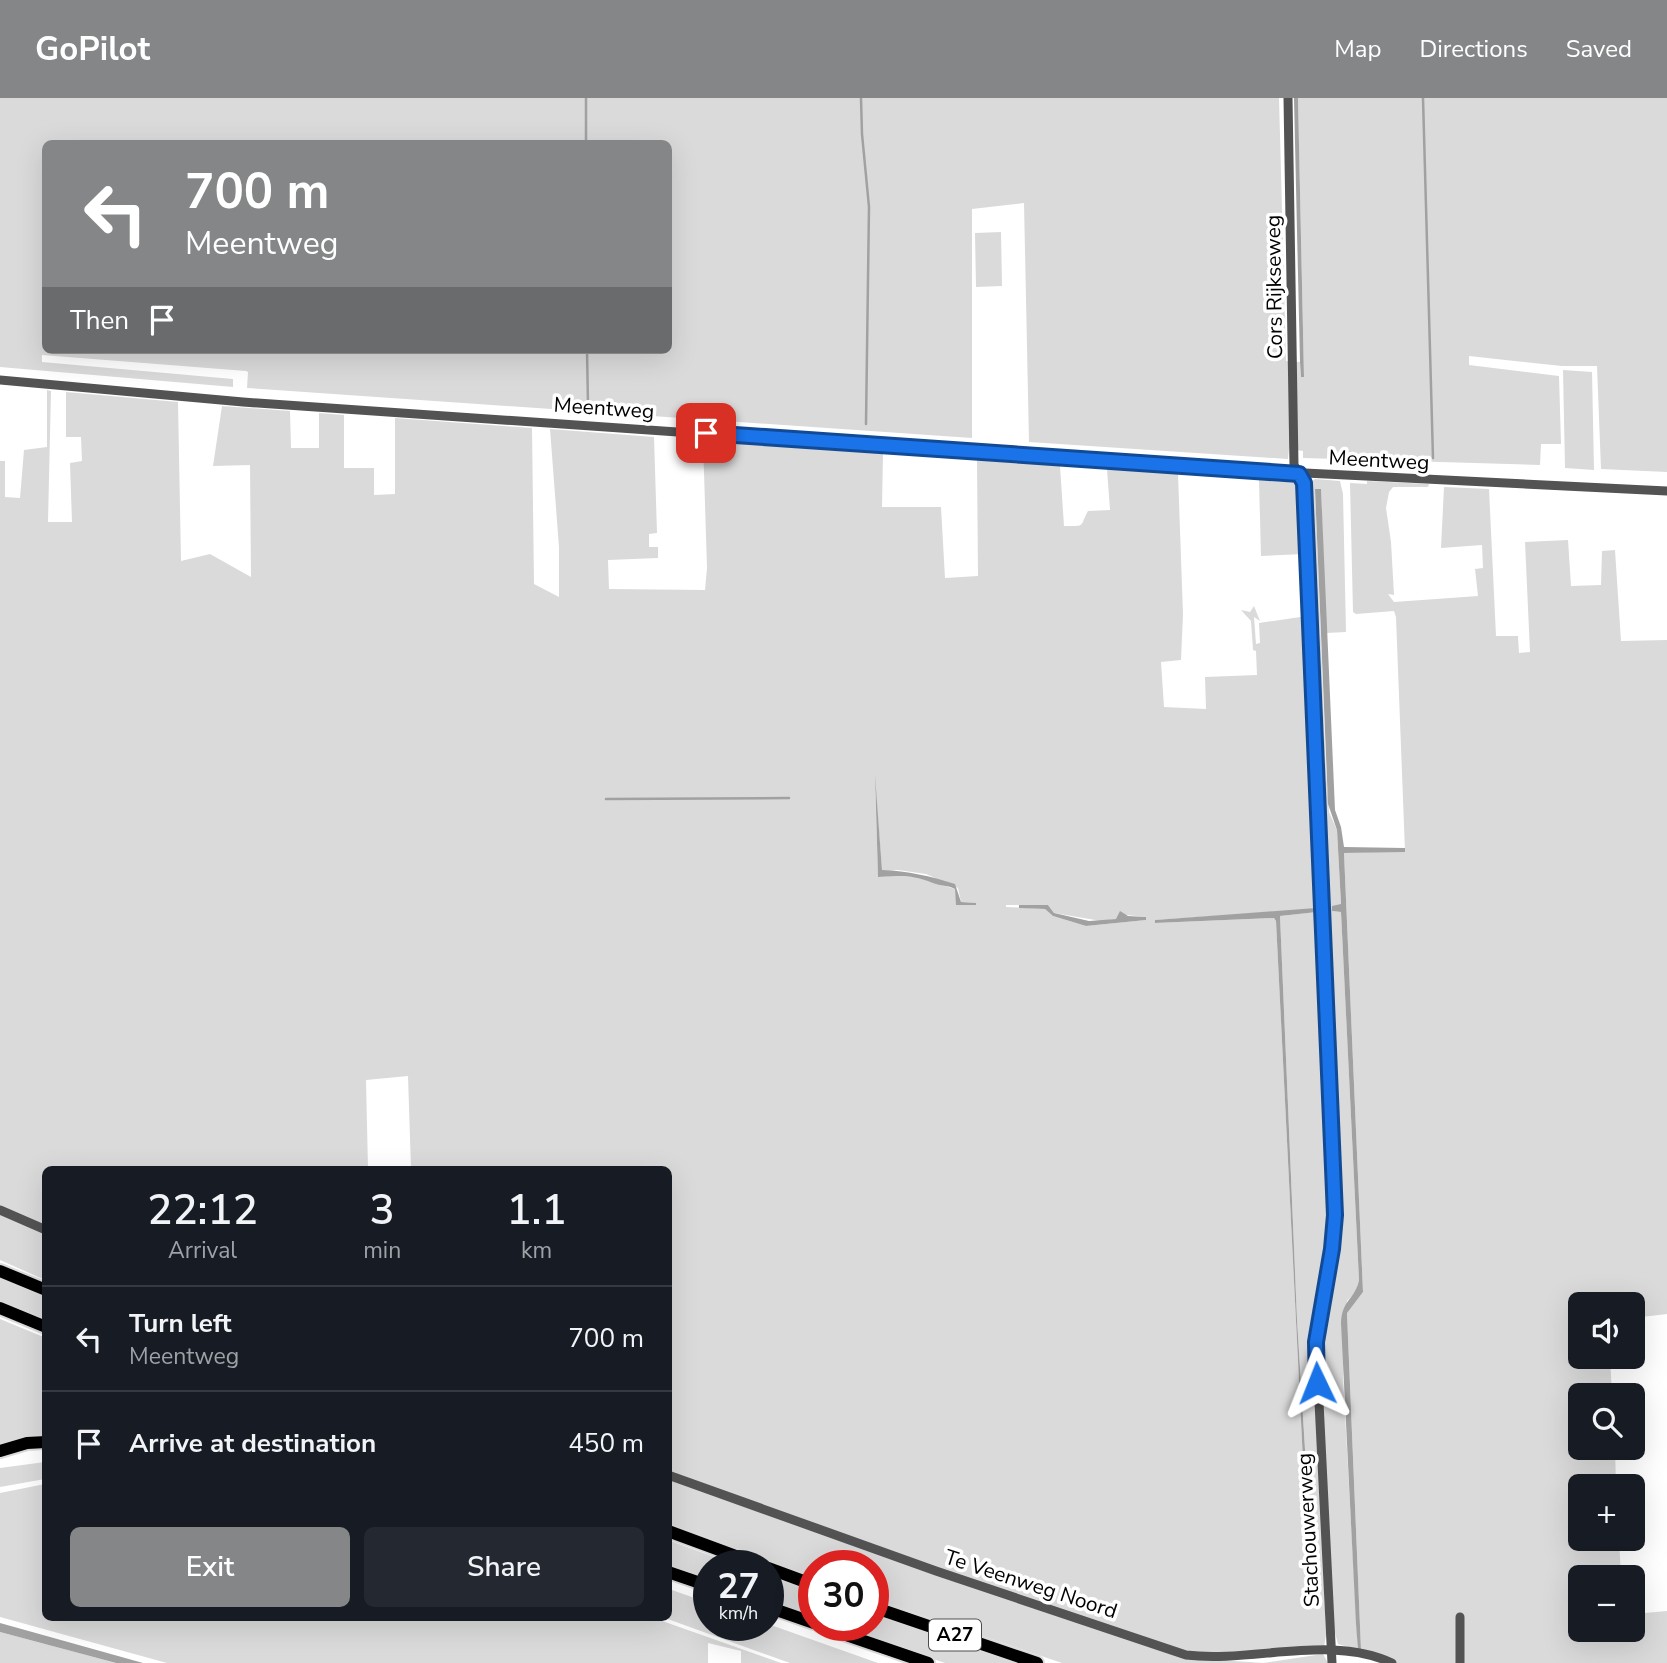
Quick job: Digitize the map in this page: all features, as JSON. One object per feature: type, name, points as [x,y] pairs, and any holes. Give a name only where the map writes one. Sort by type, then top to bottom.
[{"type":"highway","points":[[0,1271],[42,1288]]},
{"type":"highway","points":[[0,1308],[42,1326]]},
{"type":"highway","points":[[0,1451],[42,1442]]},
{"type":"highway","points":[[672,1532],[720,1550]]},
{"type":"highway","points":[[672,1573],[693,1581]]},
{"type":"highway","name":"A27","points":[[889,1612],[1037,1663]]},
{"type":"highway","name":"A27","points":[[864,1641],[928,1663]]},
{"type":"street","name":"Cors Rijkseweg","points":[[1288,98],[1294,465],[1299,474]]},
{"type":"street","name":"Meentweg","points":[[0,380],[243,402],[1299,474],[1667,491]]},
{"type":"street","name":"Stachouwerweg","points":[[1299,474],[1304,483],[1334,1173],[1335,1215],[1332,1249],[1316,1342],[1332,1663]]},
{"type":"street","points":[[0,1210],[42,1228]]},
{"type":"street","name":"Te Veenweg Noord","points":[[672,1476],[936,1571],[1186,1655],[1230,1657],[1332,1650],[1353,1651],[1392,1663]]},
{"type":"street","points":[[1460,1617],[1460,1663]]},
{"type":"shaded area","points":[[0,98],[1279,98],[1286,361],[1300,362],[1301,377],[1304,377],[1298,98],[1667,98],[1667,472],[1601,469],[1597,366],[1562,366],[1469,356],[1469,365],[1559,376],[1561,444],[1541,444],[1540,465],[1303,458],[1303,451],[1289,449],[1288,459],[1029,442],[1024,203],[972,209],[972,438],[247,388],[246,371],[42,355],[42,362],[233,379],[233,387],[0,367]]},
{"type":"shaded area","points":[[1294,98],[1298,98],[1304,377],[1301,377],[1300,362]]},
{"type":"shaded area","points":[[1001,232],[1002,286],[976,287],[975,233]]},
{"type":"shaded area","points":[[1563,370],[1592,372],[1594,470],[1565,468]]},
{"type":"shaded area","points":[[47,390],[51,391],[48,522],[72,522],[70,463],[82,461],[81,437],[66,437],[66,392],[178,402],[181,561],[210,554],[251,577],[250,465],[213,466],[222,406],[290,411],[291,448],[319,448],[319,413],[344,415],[344,468],[374,468],[374,495],[395,494],[395,418],[532,428],[534,584],[559,597],[559,547],[550,429],[654,437],[657,533],[649,534],[649,547],[658,547],[658,558],[608,560],[609,589],[705,590],[707,568],[703,440],[883,453],[882,507],[941,507],[945,578],[978,576],[977,460],[1060,466],[1064,526],[1081,524],[1088,511],[1110,510],[1107,469],[1178,474],[1183,614],[1181,660],[1161,662],[1164,707],[1206,709],[1205,677],[1257,675],[1251,621],[1241,610],[1250,612],[1254,606],[1260,621],[1254,617],[1256,644],[1260,643],[1259,623],[1307,616],[1331,1202],[1329,1235],[1314,1330],[1326,1635],[1324,1647],[1241,1654],[1184,1652],[672,1474],[672,1166],[411,1166],[408,1076],[366,1080],[368,1166],[42,1166],[42,1227],[0,1208],[0,461],[5,461],[5,497],[20,498],[24,450],[47,447]],"holes":[[[875,780],[882,871],[926,874],[958,888],[961,902],[975,903],[957,905],[955,889],[910,875],[878,876]],[[1048,905],[1054,913],[1101,921],[1126,915],[1146,917],[1146,920],[1086,926],[1053,916],[1045,909],[1006,907]],[[1316,909],[1316,912],[1280,916],[1297,1319],[1307,1481],[1304,1481],[1276,921],[1274,918],[1155,923],[1155,920]]]},
{"type":"shaded area","points":[[1315,479],[1340,481],[1343,494],[1346,632],[1326,633],[1321,489],[1315,489],[1326,770],[1329,812],[1337,830],[1341,905],[1332,907],[1332,911],[1341,912],[1359,1280],[1356,1291],[1347,1301],[1343,1377],[1358,1650],[1338,1644],[1334,1629],[1319,1348],[1336,1246],[1321,761],[1310,527],[1310,483]]},
{"type":"shaded area","points":[[1259,480],[1300,483],[1304,554],[1261,556]]},
{"type":"shaded area","points":[[1367,481],[1429,484],[1428,487],[1393,487],[1389,492],[1386,508],[1394,595],[1388,594],[1394,602],[1478,596],[1475,569],[1483,568],[1482,545],[1441,548],[1444,487],[1489,489],[1496,636],[1518,636],[1519,653],[1530,652],[1525,542],[1568,540],[1571,586],[1601,585],[1602,551],[1615,550],[1621,641],[1667,640],[1667,1314],[1645,1317],[1645,1292],[1568,1292],[1568,1369],[1611,1369],[1611,1383],[1568,1383],[1568,1460],[1615,1460],[1616,1474],[1568,1474],[1568,1551],[1620,1551],[1620,1565],[1568,1565],[1568,1642],[1645,1642],[1645,1613],[1667,1611],[1667,1663],[1397,1663],[1361,1650],[1347,1312],[1363,1292],[1344,853],[1405,851],[1396,617],[1394,611],[1353,612],[1350,483],[1367,484]]},
{"type":"shaded area","points":[[1315,489],[1321,489],[1335,810],[1344,847],[1405,848],[1405,852],[1344,853],[1363,1292],[1347,1313],[1361,1650],[1358,1650],[1356,1624],[1341,1323],[1346,1304],[1355,1292],[1359,1280],[1341,912],[1332,911],[1332,906],[1341,904],[1337,830],[1328,804]]},
{"type":"shaded area","points":[[875,775],[882,870],[919,874],[955,884],[961,902],[976,905],[956,905],[955,889],[950,887],[912,877],[878,877]]},
{"type":"shaded area","points":[[1019,905],[1048,905],[1054,913],[1089,921],[1116,919],[1120,911],[1128,916],[1146,917],[1146,920],[1086,926],[1053,916],[1045,909],[1019,908]]},
{"type":"shaded area","points":[[1316,908],[1317,912],[1280,916],[1297,1319],[1307,1482],[1304,1481],[1276,921],[1274,918],[1155,923],[1155,920]]},
{"type":"shaded area","points":[[0,1212],[42,1230],[42,1279],[0,1260]]},
{"type":"shaded area","points":[[0,1275],[42,1293],[42,1319],[0,1301]]},
{"type":"shaded area","points":[[0,1319],[42,1336],[42,1437],[0,1445]]},
{"type":"shaded area","points":[[42,1462],[42,1480],[0,1487],[0,1468]]},
{"type":"shaded area","points":[[672,1480],[875,1550],[798,1550],[798,1572],[784,1567],[784,1550],[736,1550],[672,1527]]},
{"type":"shaded area","points":[[42,1485],[42,1621],[662,1621],[693,1632],[693,1641],[719,1641],[781,1663],[741,1663],[741,1651],[708,1643],[708,1663],[167,1663],[0,1617],[0,1493]]},
{"type":"shaded area","points":[[672,1541],[695,1550],[693,1550],[693,1575],[672,1567]]},
{"type":"shaded area","points":[[889,1555],[1191,1658],[1263,1663],[1062,1663],[889,1604]]},
{"type":"shaded area","points":[[784,1582],[798,1586],[798,1612],[784,1608]]},
{"type":"shaded area","points":[[672,1590],[693,1597],[693,1628],[672,1621]]},
{"type":"shaded area","points":[[889,1619],[1016,1663],[945,1663],[881,1641],[889,1641]]},
{"type":"shaded area","points":[[0,1623],[143,1663],[116,1663],[0,1632]]},
{"type":"shaded area","points":[[784,1630],[798,1635],[798,1641],[816,1641],[878,1663],[790,1663],[729,1641],[784,1641]]},
{"type":"shaded area","points":[[0,1632],[101,1659],[115,1663],[0,1663]]},
{"type":"shaded area","points":[[1323,1654],[1328,1663],[1263,1663]]},
{"type":"waterway","points":[[586,98],[586,140]]},
{"type":"waterway","points":[[861,98],[869,207],[866,424]]},
{"type":"waterway","points":[[1423,98],[1433,458]]},
{"type":"waterway","points":[[587,354],[588,405]]},
{"type":"waterway","points":[[606,799],[789,798]]},
{"type":"route","points":[[706,433],[1299,474],[1304,483],[1335,1215],[1316,1342],[1317,1383]]}]
